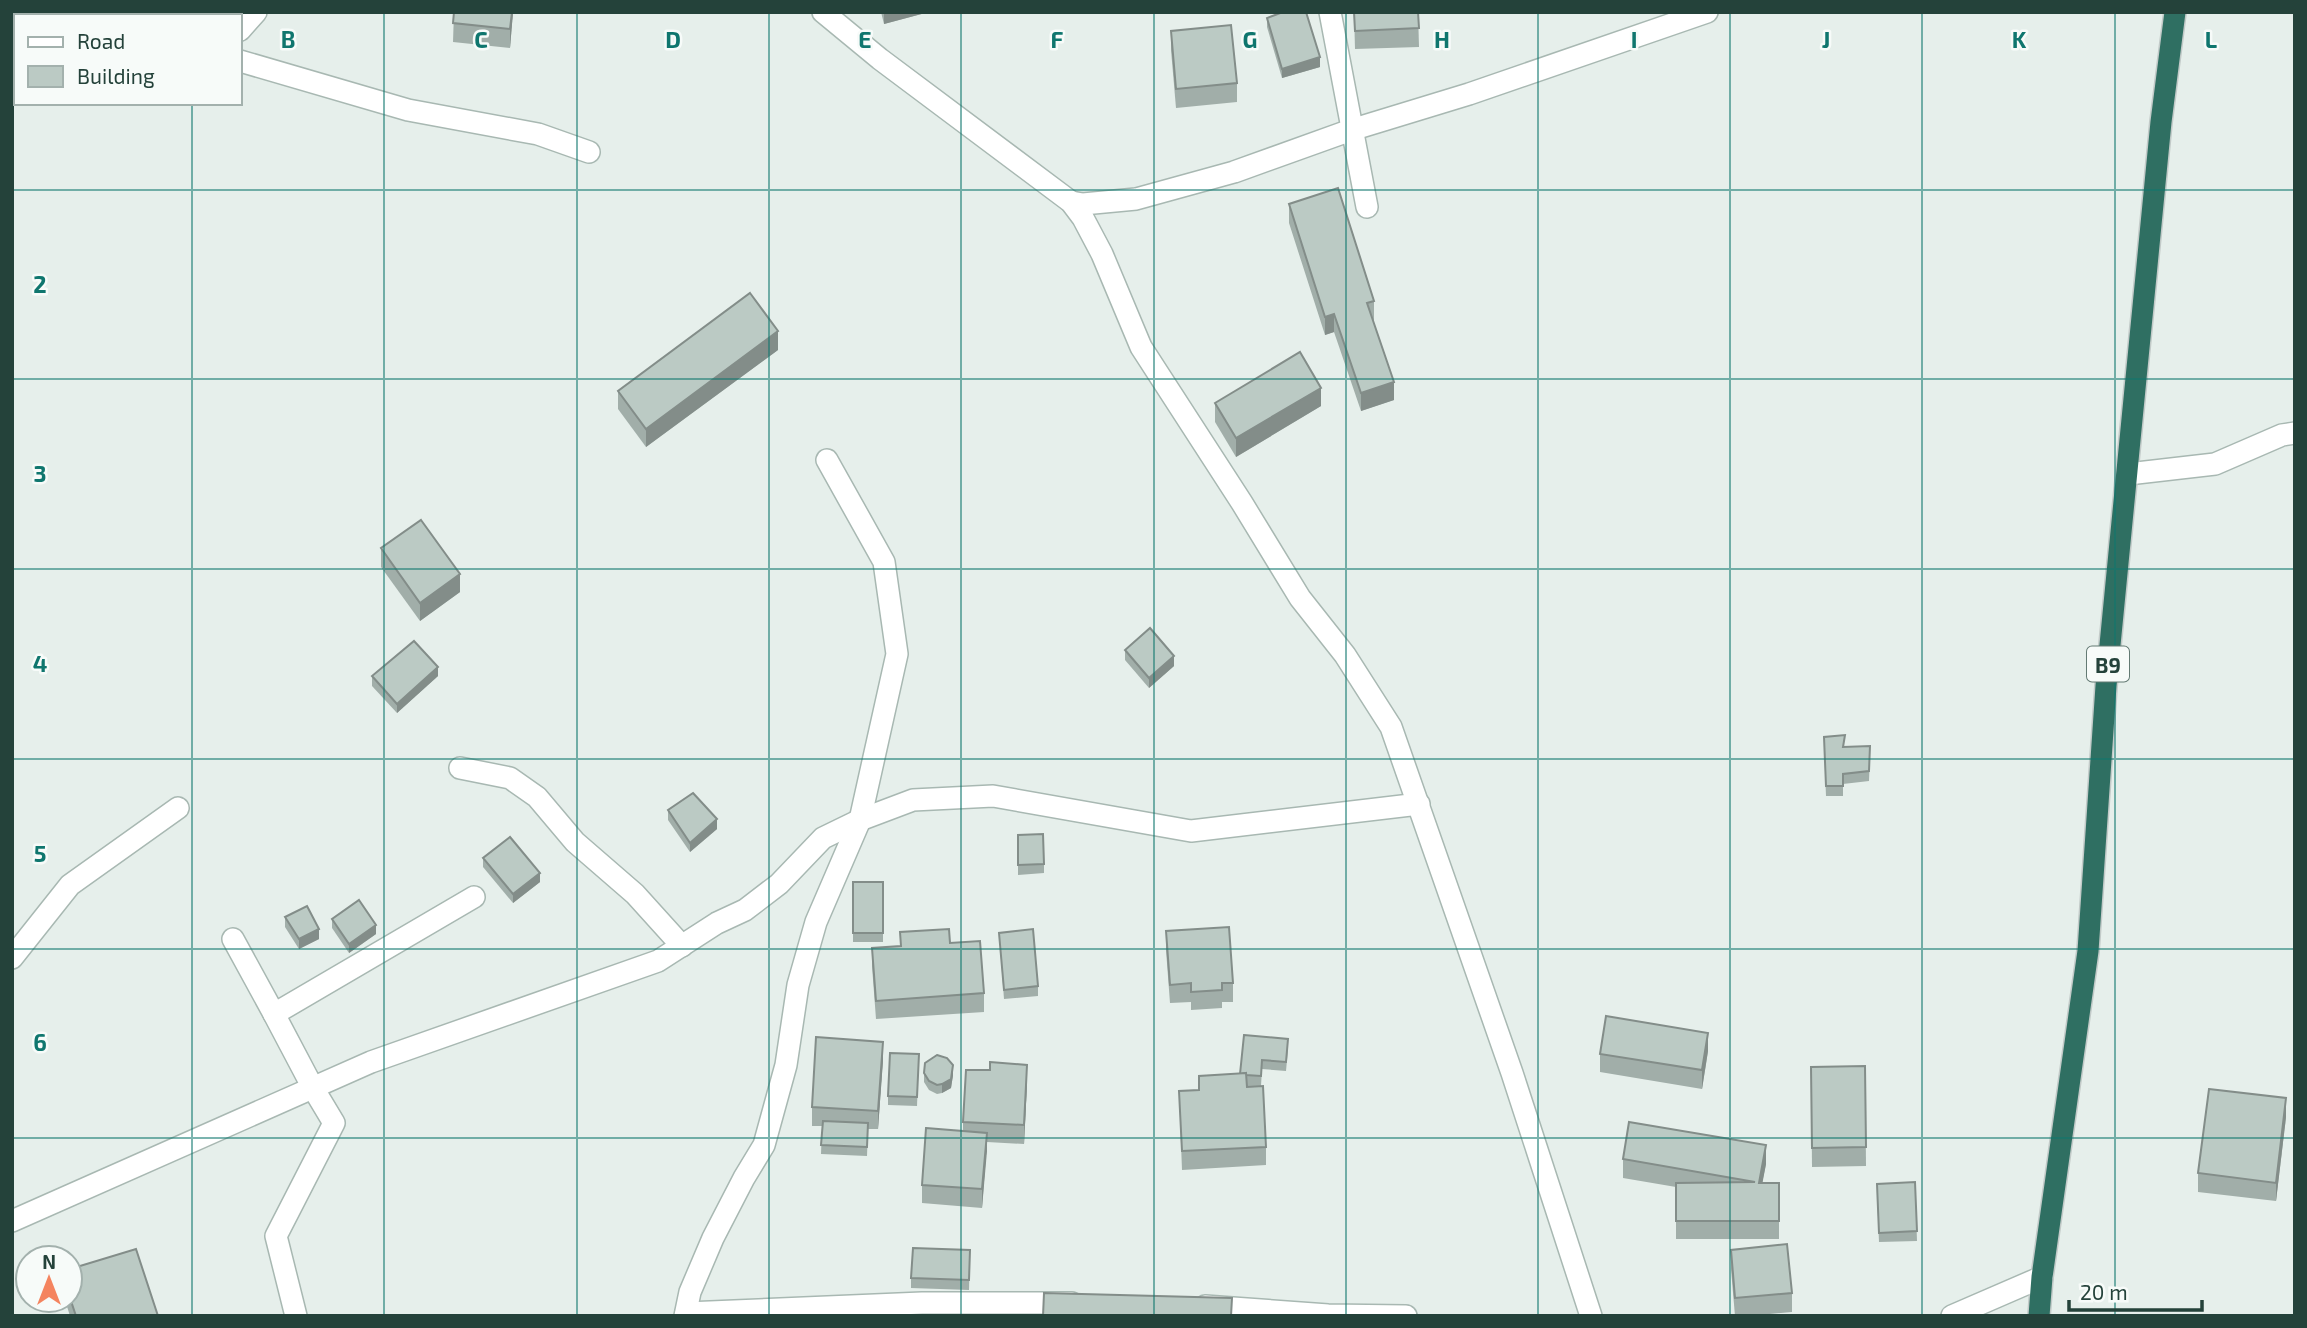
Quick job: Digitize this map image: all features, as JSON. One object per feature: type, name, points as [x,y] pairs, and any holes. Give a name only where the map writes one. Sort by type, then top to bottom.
[{"type":"highway","name":"B9","points":[[2039,1316],[2042,1277],[2088,951],[2106,685],[2161,122],[2175,12]]},
{"type":"street","points":[[242,28],[256,12]]},
{"type":"street","points":[[823,12],[880,59],[1071,202],[1083,218],[1102,254],[1141,348],[1300,598],[1345,655],[1391,727],[1512,1073],[1591,1316]]},
{"type":"street","points":[[1330,12],[1367,207]]},
{"type":"street","points":[[1071,202],[1104,204],[1136,199],[1234,172],[1707,12]]},
{"type":"street","points":[[242,62],[408,110],[538,134],[589,152]]},
{"type":"street","points":[[2128,474],[2215,464],[2282,435],[2295,433]]},
{"type":"street","points":[[827,460],[884,562],[897,654],[860,820],[816,922],[798,985],[786,1065],[764,1145],[713,1238],[690,1292],[685,1315],[922,1303],[1087,1303]]},
{"type":"street","points":[[460,768],[510,778],[537,797],[575,842],[635,894],[682,946]]},
{"type":"street","points":[[12,1221],[371,1062],[658,961],[717,923],[745,910],[779,884],[823,838],[860,820],[913,800],[993,796],[1191,831],[1419,804]]},
{"type":"street","points":[[12,958],[70,885],[178,808]]},
{"type":"street","points":[[274,1014],[474,897]]},
{"type":"street","points":[[233,939],[334,1123],[276,1236],[296,1316]]},
{"type":"street","points":[[1952,1316],[2042,1277]]},
{"type":"street","points":[[1182,1304],[1328,1315],[1406,1316]]},
{"type":"building","points":[[454,12],[512,12],[510,29],[453,23]]},
{"type":"building","points":[[1283,12],[1306,12],[1320,57],[1282,69],[1267,18]]},
{"type":"building","points":[[1354,12],[1418,12],[1419,28],[1355,31]]},
{"type":"building","points":[[1231,25],[1237,83],[1176,89],[1171,31]]},
{"type":"building","points":[[1338,188],[1374,301],[1367,303],[1394,382],[1361,393],[1334,314],[1325,317],[1289,204]]},
{"type":"building","points":[[750,293],[778,331],[646,429],[618,391]]},
{"type":"building","points":[[1300,352],[1321,388],[1236,438],[1215,403]]},
{"type":"building","points":[[421,520],[460,574],[420,603],[381,548]]},
{"type":"building","points":[[1150,628],[1174,656],[1149,678],[1125,650]]},
{"type":"building","points":[[414,641],[438,667],[397,704],[372,676]]},
{"type":"building","points":[[1845,735],[1843,747],[1870,746],[1869,771],[1843,774],[1843,786],[1826,786],[1824,737]]},
{"type":"building","points":[[693,793],[717,819],[690,843],[668,810]]},
{"type":"building","points":[[1043,834],[1044,864],[1018,865],[1018,835]]},
{"type":"building","points":[[510,837],[540,873],[513,894],[483,858]]},
{"type":"building","points":[[853,882],[883,882],[883,933],[853,933]]},
{"type":"building","points":[[359,900],[376,925],[349,944],[332,919]]},
{"type":"building","points":[[307,906],[319,929],[299,939],[285,917]]},
{"type":"building","points":[[1229,927],[1233,983],[1222,983],[1222,990],[1191,992],[1191,983],[1170,985],[1166,931]]},
{"type":"building","points":[[949,929],[950,943],[980,941],[984,993],[876,1001],[872,948],[901,946],[900,932]]},
{"type":"building","points":[[1033,929],[1038,986],[1004,990],[999,933]]},
{"type":"building","points":[[1606,1016],[1708,1033],[1702,1070],[1600,1054]]},
{"type":"building","points":[[1244,1035],[1288,1039],[1286,1062],[1262,1060],[1261,1076],[1240,1074]]},
{"type":"building","points":[[816,1037],[883,1042],[878,1111],[812,1107]]},
{"type":"building","points":[[890,1053],[919,1054],[917,1097],[888,1096]]},
{"type":"building","points":[[937,1055],[947,1058],[953,1065],[951,1079],[937,1085],[929,1081],[924,1073],[925,1063]]},
{"type":"building","points":[[990,1062],[1027,1065],[1024,1125],[963,1122],[966,1070],[990,1070]]},
{"type":"building","points":[[1865,1066],[1866,1147],[1812,1148],[1811,1067]]},
{"type":"building","points":[[1246,1073],[1247,1087],[1263,1086],[1266,1147],[1182,1151],[1179,1091],[1199,1090],[1199,1076]]},
{"type":"building","points":[[2209,1089],[2286,1098],[2276,1183],[2198,1173]]},
{"type":"building","points":[[823,1121],[868,1123],[867,1147],[821,1145]]},
{"type":"building","points":[[1629,1122],[1766,1145],[1759,1183],[1779,1183],[1779,1221],[1676,1221],[1676,1183],[1755,1182],[1623,1159]]},
{"type":"building","points":[[926,1128],[987,1133],[982,1189],[922,1185]]},
{"type":"building","points":[[1915,1182],[1917,1231],[1879,1233],[1877,1184]]},
{"type":"building","points":[[1787,1244],[1792,1293],[1735,1298],[1731,1250]]},
{"type":"building","points":[[913,1248],[970,1250],[969,1280],[911,1278]]},
{"type":"building","points":[[136,1249],[158,1316],[76,1316],[75,1314],[84,1314],[84,1265]]},
{"type":"building","points":[[1044,1293],[1232,1298],[1231,1316],[1043,1316]]}]
